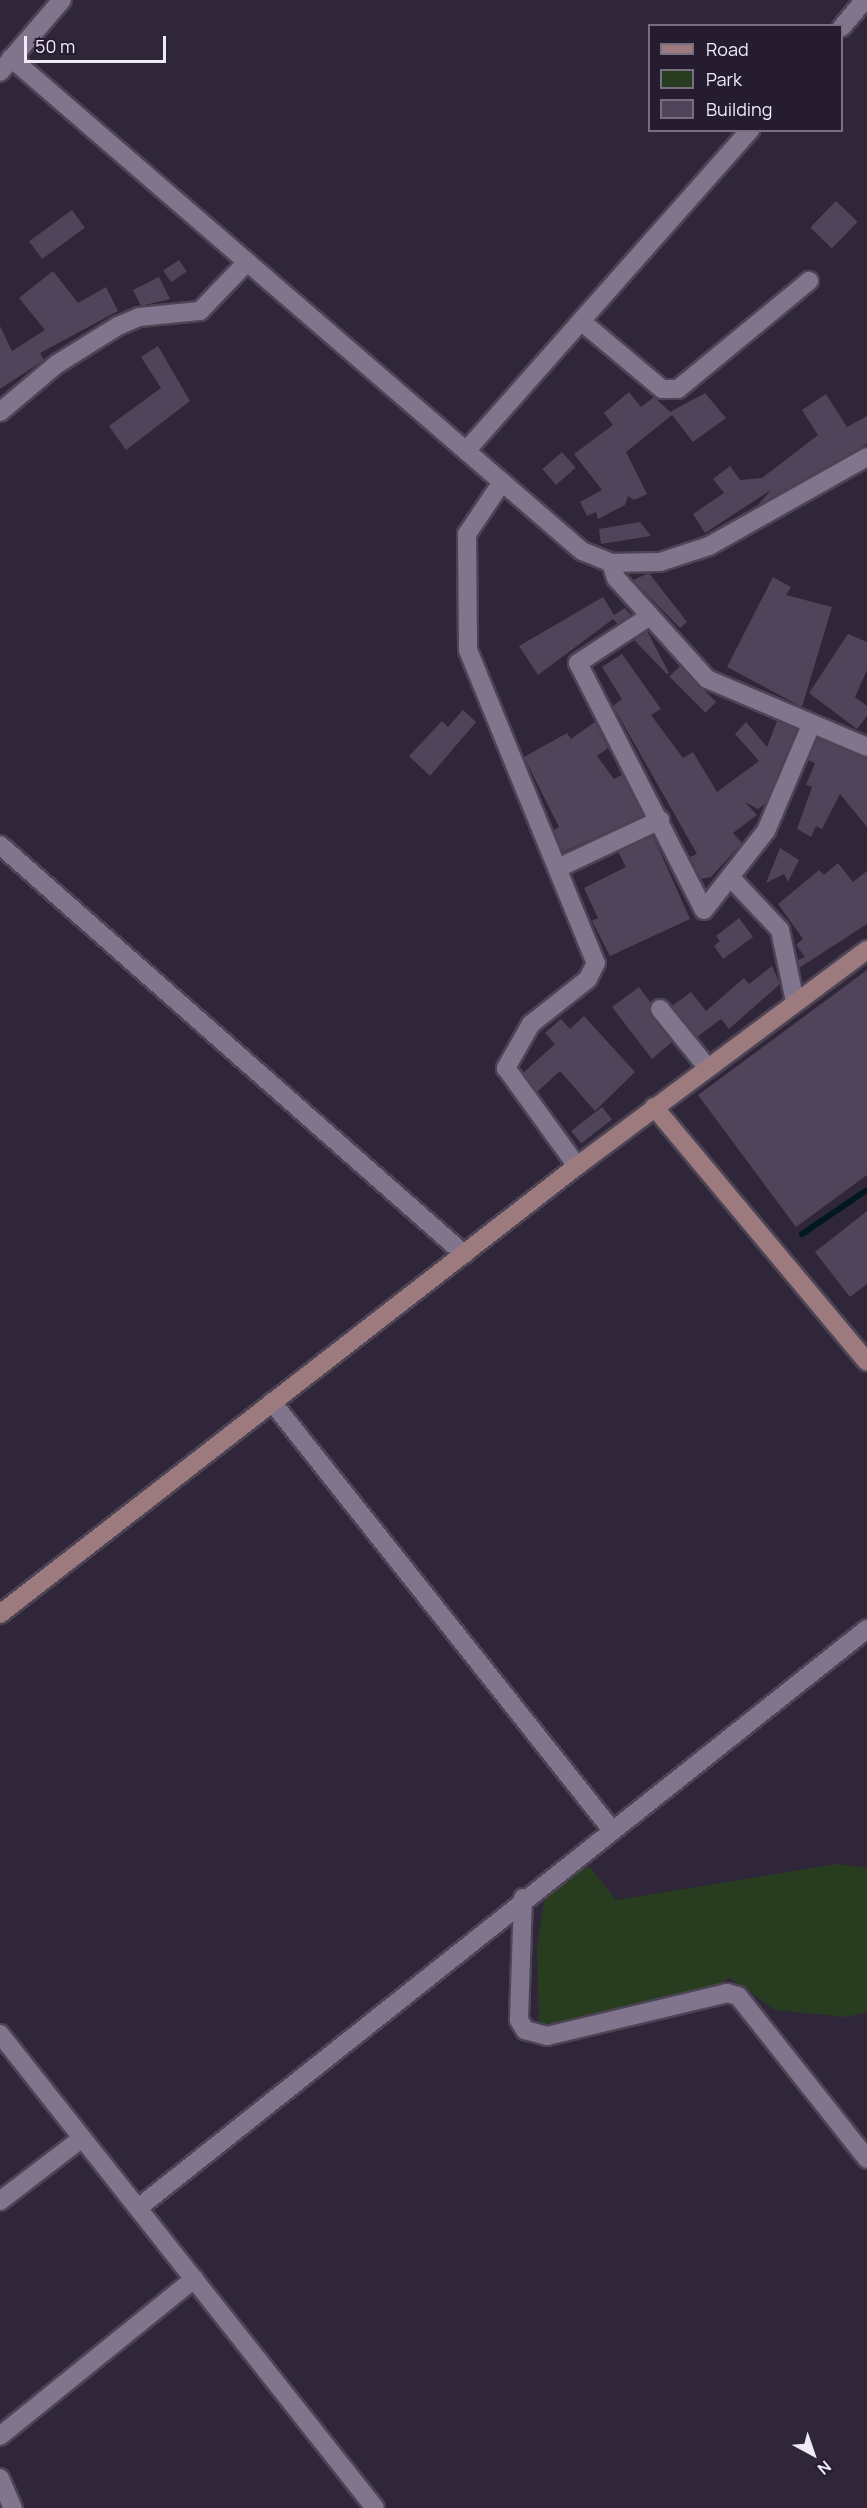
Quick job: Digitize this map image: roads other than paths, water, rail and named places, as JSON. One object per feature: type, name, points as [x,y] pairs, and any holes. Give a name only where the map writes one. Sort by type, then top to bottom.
[{"type":"street","points":[[62,0],[6,65],[247,262],[582,551],[611,563],[660,562],[709,546],[867,457]]},
{"type":"street","points":[[843,26],[865,0]]},
{"type":"street","points":[[466,451],[748,132]]},
{"type":"street","points":[[0,412],[57,364],[118,326],[139,317],[200,311],[247,262]]},
{"type":"street","points":[[581,321],[662,389],[678,389],[809,281]]},
{"type":"street","points":[[502,482],[467,534],[468,650],[594,954],[594,971],[531,1024],[506,1068],[577,1166]]},
{"type":"street","points":[[611,563],[616,578],[707,679],[867,747]]},
{"type":"street","points":[[651,616],[578,663],[704,910],[766,831],[811,725]]},
{"type":"street","points":[[558,868],[660,820]]},
{"type":"street","points":[[0,845],[464,1254]]},
{"type":"street","points":[[731,878],[780,930],[795,1002]]},
{"type":"street","points":[[0,1614],[654,1107],[867,950]]},
{"type":"street","points":[[660,1009],[707,1067]]},
{"type":"street","points":[[654,1107],[867,1362]]},
{"type":"street","points":[[272,1402],[612,1829]]},
{"type":"street","points":[[138,2208],[523,1898],[867,1629]]},
{"type":"street","points":[[523,1898],[519,2020],[525,2030],[547,2036],[727,1993],[738,1996],[867,2159]]},
{"type":"street","points":[[0,2034],[375,2508]]},
{"type":"street","points":[[0,2201],[82,2138]]},
{"type":"street","points":[[0,2436],[194,2279]]},
{"type":"street","points":[[0,2478],[13,2508]]},
{"type":"waterway","points":[[802,1234],[867,1190]]}]
